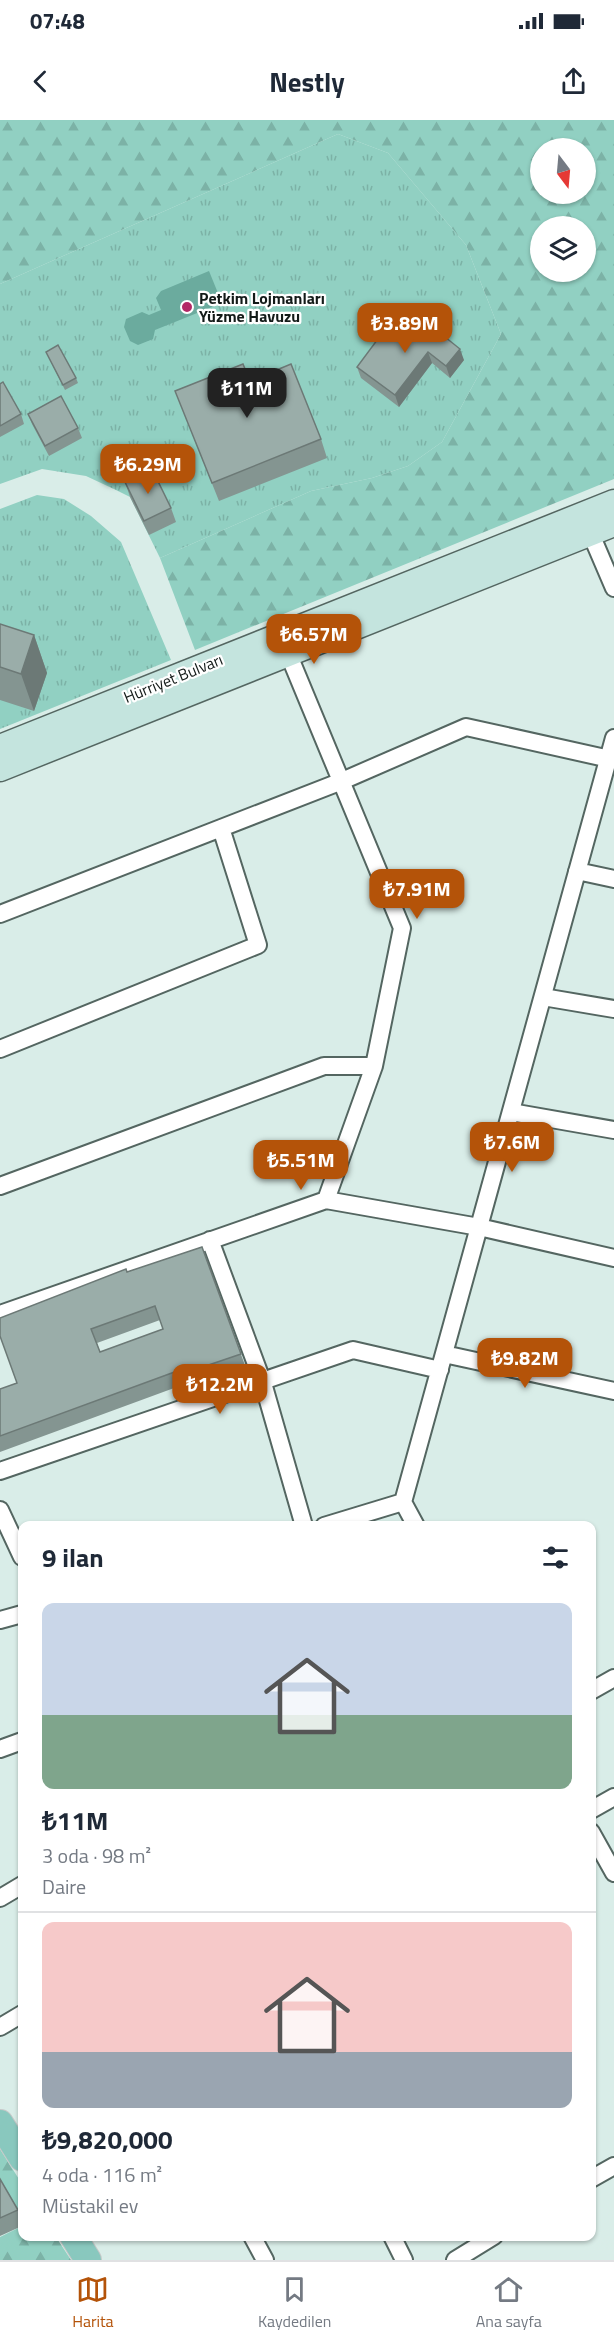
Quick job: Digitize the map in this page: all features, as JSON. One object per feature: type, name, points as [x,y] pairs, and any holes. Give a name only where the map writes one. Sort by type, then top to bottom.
[{"type":"main road","name":"Hürriyet Bulvarı","points":[[0,768],[288,653],[586,524],[614,502]]},
{"type":"main road","name":"Hürriyet Bulvarı","points":[[0,747],[586,524],[614,524]]},
{"type":"main road","points":[[0,2123],[18,2152]]},
{"type":"main road","points":[[76,2241],[88,2260]]},
{"type":"street","points":[[586,524],[614,588]]},
{"type":"street","points":[[288,653],[402,928],[374,1066],[327,1200]]},
{"type":"street","points":[[0,914],[342,781],[466,727],[611,759]]},
{"type":"street","points":[[413,1521],[403,1502],[611,759],[614,738]]},
{"type":"street","points":[[0,1048],[258,945],[220,828]]},
{"type":"street","points":[[578,871],[614,879]]},
{"type":"street","points":[[543,997],[614,1010]]},
{"type":"street","points":[[0,1186],[324,1066],[374,1066]]},
{"type":"street","points":[[511,1112],[614,1130]]},
{"type":"street","points":[[0,1314],[327,1200],[479,1227],[614,1258]]},
{"type":"street","points":[[210,1240],[263,1383],[303,1521]]},
{"type":"street","points":[[0,1471],[263,1383],[353,1350],[442,1362],[614,1391]]},
{"type":"street","points":[[340,1521],[403,1502]]},
{"type":"street","points":[[0,1510],[18,1548]]},
{"type":"street","points":[[0,1620],[18,1615]]},
{"type":"street","points":[[596,1688],[614,1678]]},
{"type":"street","points":[[0,1749],[18,1742]]},
{"type":"street","points":[[596,1807],[614,1797]]},
{"type":"street","points":[[596,1841],[614,1873]]},
{"type":"street","points":[[0,1898],[18,1887]]},
{"type":"street","points":[[0,2027],[18,2016]]},
{"type":"street","points":[[596,2176],[614,2166]]},
{"type":"street","points":[[255,2241],[265,2260]]},
{"type":"street","points":[[394,2241],[404,2260]]},
{"type":"street","points":[[455,2260],[486,2241]]},
{"type":"green space","points":[[0,120],[614,120],[614,479],[195,650],[160,558],[311,491],[372,478],[408,466],[442,442],[501,334],[466,245],[388,153],[338,134],[0,284]]},
{"type":"green space","points":[[338,134],[388,153],[466,245],[501,334],[442,442],[408,466],[372,478],[311,491],[160,558],[130,497],[86,476],[42,469],[0,484],[0,284]]},
{"type":"green space","points":[[37,495],[64,499],[91,516],[121,542],[171,660],[0,729],[0,509]]},
{"type":"green space","points":[[0,2149],[18,2178],[18,2216],[0,2185]]},
{"type":"green space","points":[[18,2228],[18,2241],[59,2241],[71,2260],[0,2260],[0,2237]]},
{"type":"shaded area","name":"Petkim Lojmanları Yüzme Havuzu","points":[[209,271],[222,303],[155,330],[153,339],[138,345],[130,341],[124,327],[126,319],[142,312],[149,315],[161,310],[156,298],[161,291]]},
{"type":"building","points":[[420,317],[460,349],[446,366],[428,352],[395,395],[357,367],[389,324],[406,335]]},
{"type":"building","points":[[58,345],[76,378],[63,385],[46,352]]},
{"type":"building","points":[[243,364],[250,381],[291,364],[321,439],[212,483],[175,391]]},
{"type":"building","points":[[3,382],[21,414],[0,426],[0,384]]},
{"type":"building","points":[[61,396],[78,428],[45,446],[28,414]]},
{"type":"building","points":[[152,469],[171,508],[144,521],[125,482]]},
{"type":"building","points":[[0,624],[34,635],[21,674],[0,667]]},
{"type":"building","points":[[202,1247],[241,1354],[182,1374],[180,1370],[0,1436],[0,1389],[17,1383],[0,1336],[0,1318],[126,1269],[127,1272]],"holes":[[[155,1306],[163,1329],[100,1352],[91,1329]]]},
{"type":"building","points":[[0,2179],[18,2210],[0,2218]]},
{"type":"place","name":"Petkim Lojmanları Yüzme Havuzu","points":[[187,307]]}]
